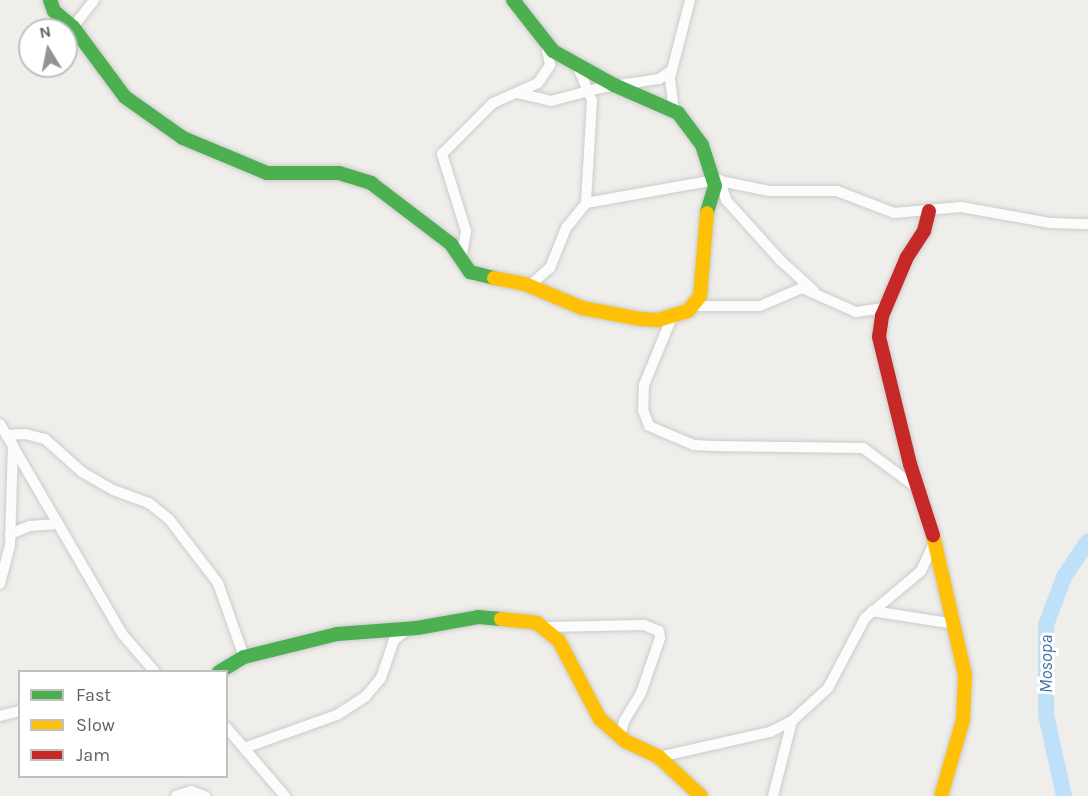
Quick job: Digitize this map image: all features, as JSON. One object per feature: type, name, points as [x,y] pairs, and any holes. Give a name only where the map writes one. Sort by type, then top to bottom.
[{"type":"street","points":[[50,0],[54,11],[62,18]]},
{"type":"street","points":[[78,21],[94,0]]},
{"type":"street","points":[[674,111],[671,71],[690,0]]},
{"type":"street","points":[[461,260],[466,231],[442,154],[481,112],[538,83],[547,70],[550,59],[546,45],[514,1]]},
{"type":"street","points":[[78,34],[125,97],[183,138],[260,172],[339,173],[371,183],[451,244],[470,272],[529,286],[582,308],[640,319],[672,317],[695,306],[741,309],[760,306],[795,288],[818,294],[856,312],[885,309]]},
{"type":"street","points":[[546,45],[614,85],[674,111],[692,128],[726,200],[780,260],[818,294]]},
{"type":"street","points":[[529,286],[550,268],[566,228],[586,203],[592,106],[577,65]]},
{"type":"street","points":[[517,93],[551,101],[588,90],[658,79],[671,71]]},
{"type":"street","points":[[586,203],[717,180],[770,191],[837,191],[894,213],[961,207],[1050,223],[1088,224]]},
{"type":"street","points":[[695,306],[700,296],[699,268],[717,180]]},
{"type":"street","points":[[929,211],[924,231],[906,257],[885,309],[880,325],[880,351],[935,541],[965,675],[963,710],[941,796]]},
{"type":"street","points":[[672,317],[644,385],[643,411],[649,426],[694,445],[863,448],[918,488]]},
{"type":"street","points":[[0,424],[123,635],[153,670]]},
{"type":"street","points":[[7,435],[26,434],[45,439],[82,472],[113,490],[149,503],[170,519],[218,583],[244,657]]},
{"type":"street","points":[[0,584],[7,569],[13,445]]},
{"type":"street","points":[[10,534],[30,526],[58,524]]},
{"type":"street","points":[[659,757],[770,732],[792,721],[828,688],[858,627],[872,611],[914,580],[935,541]]},
{"type":"street","points":[[872,611],[955,624]]},
{"type":"street","points":[[222,670],[244,657],[337,634],[410,628],[478,617],[512,618],[546,627],[627,625],[659,631],[660,638],[642,693],[624,721],[620,738]]},
{"type":"street","points":[[546,627],[559,641],[581,689],[600,719],[620,738],[659,757],[701,796]]},
{"type":"street","points":[[247,747],[337,715],[365,697],[381,678],[394,640],[410,628]]},
{"type":"street","points":[[0,716],[18,712]]},
{"type":"street","points":[[773,796],[792,721]]},
{"type":"street","points":[[228,729],[247,747],[285,796]]},
{"type":"street","points":[[176,796],[191,791],[205,796]]},
{"type":"waterway","name":"Mosopa","points":[[1064,796],[1046,715],[1046,625],[1064,577],[1088,541]]},
{"type":"traffic: fast","points":[[50,0],[54,11],[73,27],[125,97],[183,138],[267,173],[339,173],[371,183],[451,244],[470,272],[494,278]]},
{"type":"traffic: fast","points":[[513,0],[553,51],[614,85],[678,113],[702,145],[715,186],[707,213]]},
{"type":"traffic: fast","points":[[222,670],[244,657],[337,634],[417,628],[478,617],[501,619]]},
{"type":"traffic: slow","points":[[494,278],[525,284],[582,308],[640,319],[658,320],[688,311],[700,296],[707,213]]},
{"type":"traffic: slow","points":[[933,535],[965,675],[963,720],[941,796]]},
{"type":"traffic: slow","points":[[501,619],[537,623],[559,641],[600,719],[625,741],[659,757],[701,796]]},
{"type":"traffic: jam","points":[[929,211],[924,231],[907,257],[882,316],[879,337],[910,464],[933,535]]}]
